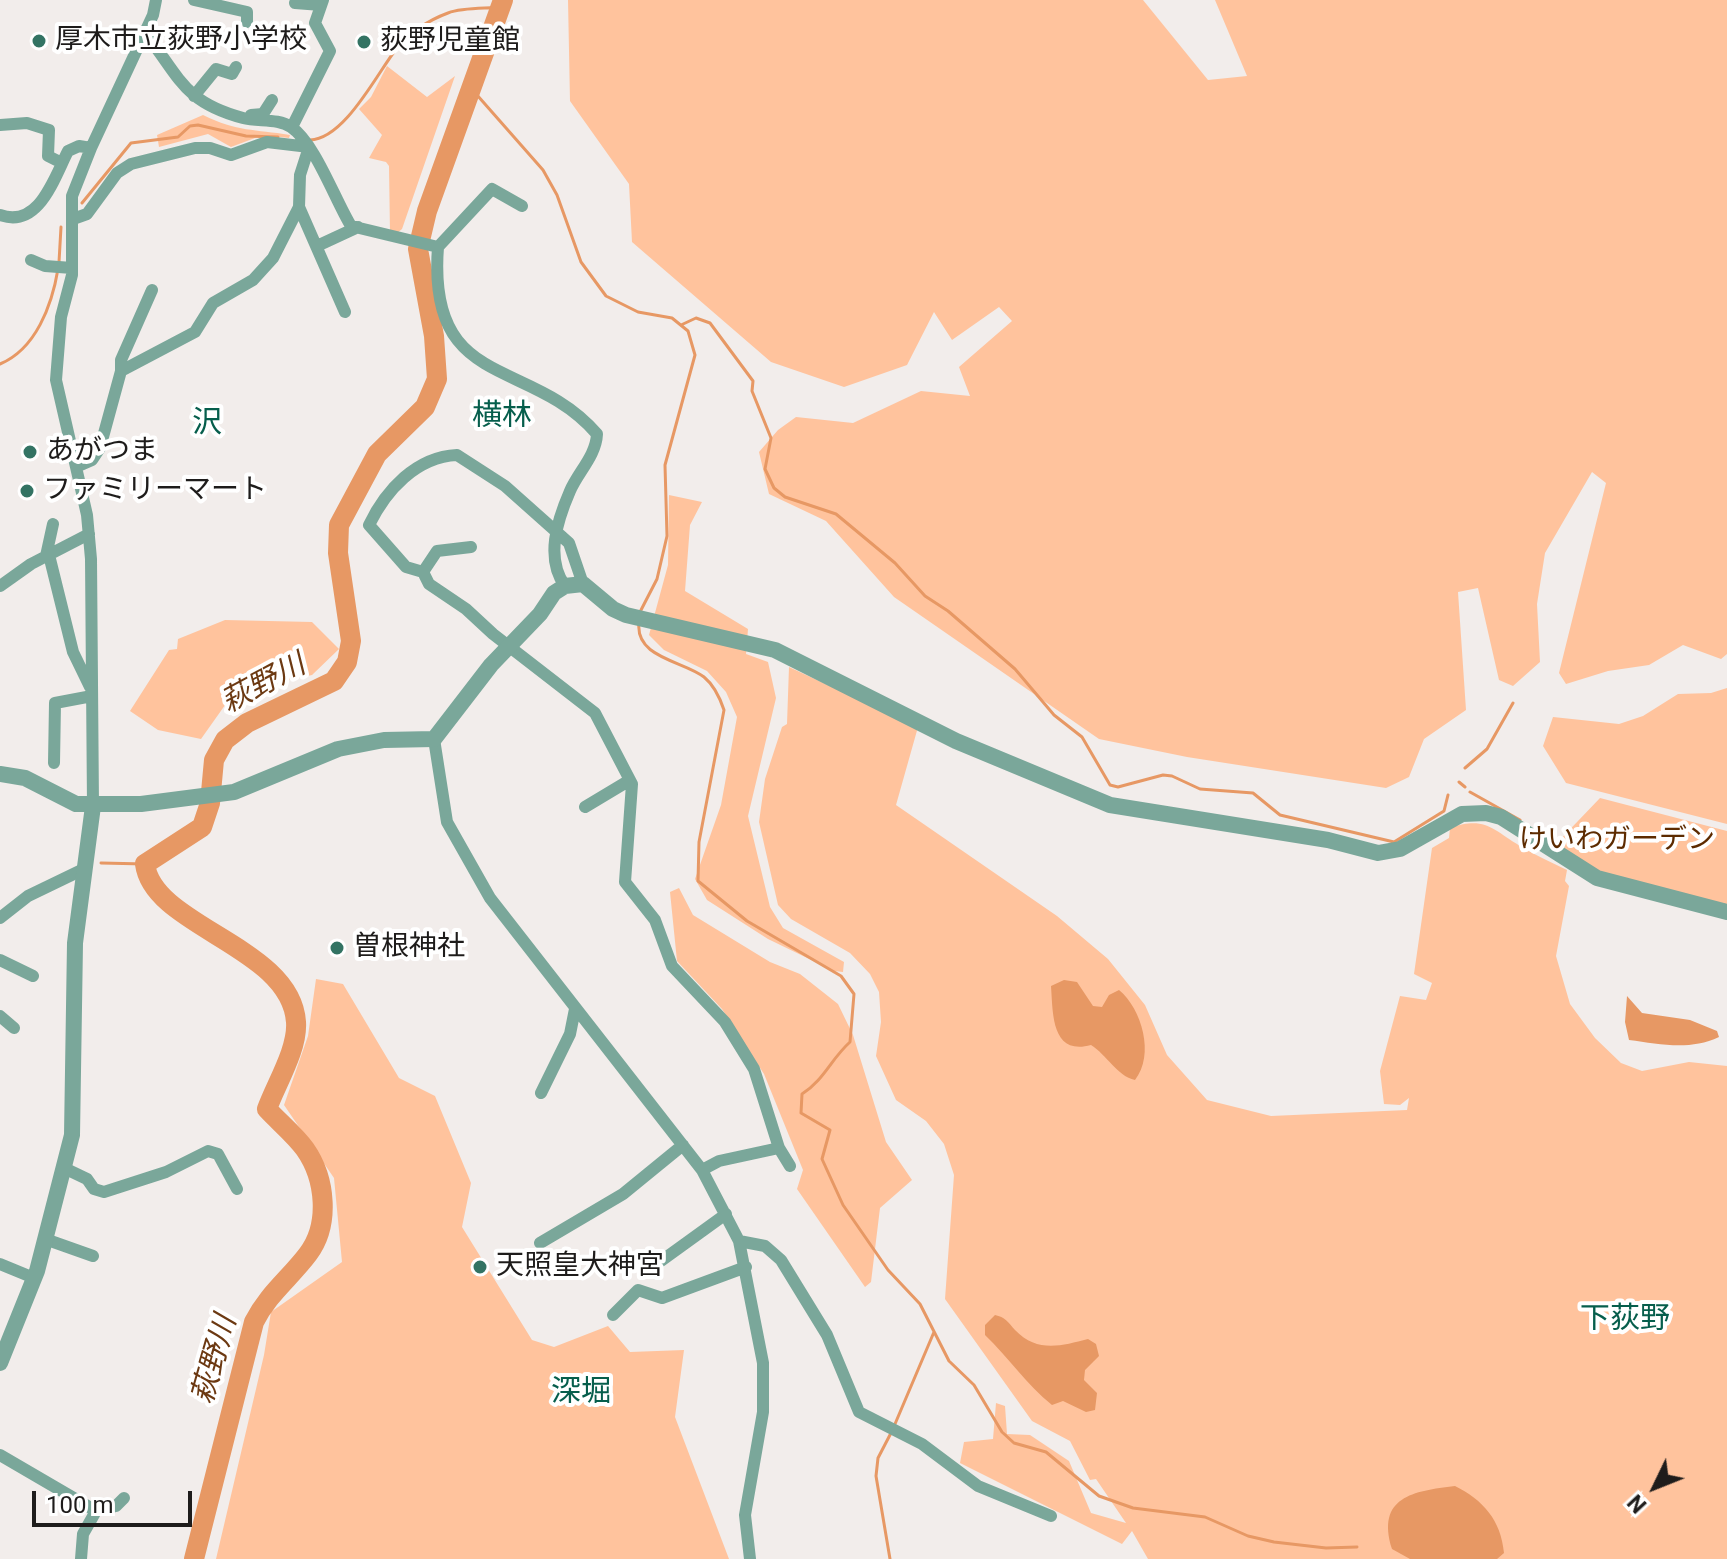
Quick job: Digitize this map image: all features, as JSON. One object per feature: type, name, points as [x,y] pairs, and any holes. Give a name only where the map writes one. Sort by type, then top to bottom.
[{"type":"street","points":[[0,1363],[34,1278],[64,1168],[74,1109],[75,943],[93,806],[89,534],[56,380],[61,317],[72,268],[72,196],[145,33],[156,0]]},
{"type":"street","points":[[194,0],[247,13]]},
{"type":"street","points":[[292,128],[330,51],[316,29],[322,2],[295,3]]},
{"type":"street","points":[[145,33],[175,77],[208,107],[241,118],[292,128],[306,144],[351,226],[434,245]]},
{"type":"street","points":[[194,96],[216,69],[232,74]]},
{"type":"street","points":[[241,118],[263,114],[272,100]]},
{"type":"street","points":[[0,125],[27,123],[49,130],[48,156],[62,163]]},
{"type":"street","points":[[73,219],[87,214],[117,173],[131,164],[195,148],[210,148],[231,155],[267,142],[306,144]]},
{"type":"street","points":[[121,371],[195,332],[213,303],[253,280],[273,258],[299,207],[300,175],[306,144]]},
{"type":"street","points":[[0,215],[22,218],[30,213],[40,204],[68,151],[79,146],[91,148]]},
{"type":"street","points":[[522,206],[492,189],[434,245],[435,286],[442,314],[474,359],[579,413],[597,434],[593,451],[570,490],[552,555],[554,571],[565,586]]},
{"type":"street","points":[[299,207],[345,312]]},
{"type":"street","points":[[317,246],[358,227]]},
{"type":"street","points":[[31,260],[45,266],[72,268]]},
{"type":"street","points":[[76,467],[92,460],[109,430],[128,333],[152,290]]},
{"type":"street","points":[[790,1166],[779,1148],[754,1069],[718,1012],[672,966],[655,920],[625,882],[630,780],[587,704],[466,609],[429,584],[423,572],[406,567],[369,525],[382,501],[416,466],[452,455],[463,457],[505,486],[569,543],[583,584],[613,609],[775,650],[956,741],[1110,805],[1328,840],[1378,853],[1400,849],[1455,817],[1486,813],[1501,817],[1597,878],[1727,912]]},
{"type":"street","points":[[53,524],[47,556],[73,652],[92,693]]},
{"type":"street","points":[[0,586],[89,534]]},
{"type":"street","points":[[423,572],[437,551],[471,547]]},
{"type":"street","points":[[583,584],[565,586],[508,645],[434,739],[447,822],[490,898],[702,1170],[739,1241],[763,1363],[763,1412],[746,1506],[745,1528],[750,1559]]},
{"type":"street","points":[[54,763],[55,703],[92,693]]},
{"type":"street","points":[[0,774],[46,782],[65,800],[93,806],[197,799],[219,796],[321,753],[384,740],[434,739]]},
{"type":"street","points":[[585,807],[630,780]]},
{"type":"street","points":[[0,918],[28,896],[86,868]]},
{"type":"street","points":[[0,960],[33,976]]},
{"type":"street","points":[[541,1093],[570,1034],[575,1009]]},
{"type":"street","points":[[0,1016],[14,1028]]},
{"type":"street","points":[[540,1243],[623,1194],[683,1145]]},
{"type":"street","points":[[702,1170],[719,1161],[779,1148]]},
{"type":"street","points":[[64,1168],[87,1179],[94,1189],[104,1192],[166,1172],[208,1151],[218,1154],[237,1189]]},
{"type":"street","points":[[661,1261],[726,1214]]},
{"type":"street","points":[[45,1239],[93,1256]]},
{"type":"street","points":[[739,1241],[765,1246],[781,1260],[827,1335],[852,1403],[859,1412],[922,1444],[978,1486],[1051,1516]]},
{"type":"street","points":[[0,1264],[34,1278]]},
{"type":"street","points":[[613,1315],[638,1290],[662,1298],[746,1267]]},
{"type":"street","points":[[0,1455],[96,1511],[116,1506],[124,1498]]},
{"type":"street","points":[[81,1559],[83,1534],[96,1511]]},
{"type":"green space","points":[[568,0],[1143,0],[1208,80],[1247,76],[1215,0],[1727,0],[1727,654],[1721,659],[1683,645],[1649,665],[1608,671],[1566,684],[1559,673],[1606,483],[1592,472],[1545,553],[1537,604],[1540,662],[1513,686],[1499,680],[1478,588],[1458,592],[1466,710],[1424,739],[1409,777],[1386,788],[1187,757],[1099,739],[894,597],[826,521],[769,494],[759,452],[778,430],[796,417],[853,423],[921,391],[970,396],[959,367],[1012,321],[999,307],[952,340],[934,312],[907,365],[844,387],[771,362],[632,242],[629,184],[570,101]]},
{"type":"green space","points":[[387,66],[427,97],[455,76],[402,229],[396,234],[390,233],[389,166],[386,162],[369,158],[382,135],[359,109],[371,97]]},
{"type":"green space","points":[[203,115],[236,127],[290,135],[289,138],[263,135],[231,147],[208,134],[159,147],[157,135]]},
{"type":"green space","points":[[669,495],[702,502],[690,525],[685,591],[748,629],[746,654],[768,662],[776,698],[748,816],[770,907],[783,928],[844,962],[843,972],[834,971],[768,939],[707,900],[695,879],[721,805],[737,717],[726,692],[707,671],[664,650],[649,635],[668,565]]},
{"type":"green space","points":[[225,620],[312,622],[339,649],[312,675],[235,691],[201,739],[158,730],[130,711],[169,650],[177,649],[178,639]]},
{"type":"green space","points":[[789,667],[918,727],[896,805],[1057,916],[1108,959],[1145,1005],[1167,1055],[1207,1100],[1271,1116],[1407,1110],[1409,1098],[1400,1105],[1384,1104],[1380,1071],[1400,996],[1426,1000],[1432,983],[1414,974],[1432,848],[1449,838],[1450,828],[1480,824],[1567,870],[1565,881],[1569,886],[1556,956],[1570,1004],[1595,1038],[1621,1063],[1642,1071],[1689,1062],[1727,1066],[1727,1559],[1148,1559],[1132,1531],[1122,1544],[960,1463],[964,1442],[993,1439],[996,1403],[1005,1406],[1007,1434],[1030,1435],[1069,1461],[1091,1513],[1126,1523],[1096,1479],[1090,1480],[1070,1441],[1032,1421],[945,1299],[954,1175],[944,1144],[926,1121],[896,1100],[876,1056],[881,1022],[879,992],[870,974],[850,953],[791,919],[778,905],[759,822],[765,779],[782,727],[787,724]]},
{"type":"green space","points":[[1727,688],[1727,824],[1566,783],[1543,746],[1553,717],[1619,724],[1643,716],[1678,694],[1711,693]]},
{"type":"green space","name":"けいわガーデン","points":[[1600,798],[1727,831],[1727,908],[1605,877],[1555,845]]},
{"type":"green space","points":[[679,888],[693,915],[770,962],[800,974],[838,1004],[853,1035],[886,1142],[912,1180],[880,1208],[871,1282],[865,1287],[797,1189],[803,1170],[764,1074],[722,1009],[677,961],[670,892]]},
{"type":"green space","points":[[316,979],[343,984],[399,1078],[435,1096],[471,1183],[462,1227],[532,1340],[554,1347],[608,1326],[630,1352],[684,1350],[675,1417],[729,1559],[216,1559],[264,1355],[271,1312],[342,1262],[334,1178],[284,1105],[308,1036]]},
{"type":"shaded area","points":[[1064,980],[1077,982],[1093,1006],[1102,1007],[1109,995],[1119,990],[1127,998],[1139,1020],[1145,1046],[1141,1070],[1135,1080],[1123,1074],[1091,1045],[1078,1047],[1061,1038],[1054,1019],[1051,986]]},
{"type":"shaded area","points":[[1627,996],[1642,1013],[1690,1020],[1717,1031],[1719,1037],[1686,1045],[1629,1040],[1625,1022]]},
{"type":"shaded area","points":[[995,1315],[1006,1320],[1023,1337],[1041,1345],[1088,1339],[1096,1344],[1099,1356],[1085,1370],[1084,1380],[1097,1393],[1095,1410],[1086,1412],[1063,1401],[1052,1405],[1043,1397],[985,1335],[985,1325]]},
{"type":"shaded area","points":[[1455,1486],[1489,1512],[1499,1531],[1504,1553],[1497,1559],[1410,1559],[1392,1549],[1389,1518],[1402,1500],[1412,1494]]},
{"type":"waterway","name":"萩野川","points":[[194,1559],[254,1322],[315,1242],[320,1230],[323,1202],[317,1174],[305,1149],[267,1109],[294,1043],[296,1022],[288,996],[271,974],[248,955],[171,905],[154,886],[145,864],[202,827],[210,803],[214,760],[225,740],[247,723],[334,681],[347,662],[351,641],[338,553],[339,525],[377,454],[425,407],[437,379],[434,336],[418,249],[427,211],[503,0]]},
{"type":"waterway","points":[[310,140],[323,137],[348,117],[397,48],[420,28],[454,11],[503,7]]},
{"type":"waterway","points":[[470,92],[477,95],[543,170],[557,195],[581,262],[606,296],[638,312],[672,318],[688,331],[695,355],[665,465],[667,536],[657,579],[640,612]]},
{"type":"waterway","points":[[82,203],[131,143],[178,137],[190,126],[198,125],[246,136],[278,137]]},
{"type":"waterway","points":[[59,262],[61,227]]},
{"type":"waterway","points":[[0,364],[13,357],[33,337],[47,311],[58,269]]},
{"type":"waterway","points":[[681,325],[696,318],[710,323],[753,381],[752,391],[771,438],[765,469],[774,488],[785,497],[836,514],[895,563],[925,596],[948,611],[1015,669],[1054,715],[1082,737],[1110,785],[1118,787],[1163,775],[1172,776],[1200,789],[1253,793],[1280,815],[1394,842],[1444,811],[1448,795]]},
{"type":"waterway","points":[[639,623],[645,644],[662,657],[704,677],[717,692],[724,710],[699,842],[698,881],[747,921],[841,976],[854,994],[850,1042],[802,1094],[801,1113],[830,1130],[822,1159],[843,1205],[888,1270],[920,1304],[949,1361],[974,1385],[1002,1432],[1014,1443],[1046,1452],[1099,1496],[1133,1508],[1205,1517],[1248,1536],[1274,1542],[1326,1548],[1357,1547]]},
{"type":"waterway","points":[[1465,768],[1487,749],[1513,703]]},
{"type":"waterway","points":[[1459,782],[1465,787]]},
{"type":"waterway","points":[[1470,792],[1520,820]]},
{"type":"waterway","points":[[101,863],[145,864]]},
{"type":"waterway","points":[[895,1424],[934,1332]]},
{"type":"waterway","points":[[890,1559],[876,1476],[878,1458],[892,1431]]},
{"type":"place","name":"厚木市立荻野小学校","points":[[39,41]]},
{"type":"place","name":"荻野児童館","points":[[364,42]]},
{"type":"place","name":"あがつま","points":[[30,452]]},
{"type":"place","name":"ファミリーマート","points":[[27,491]]},
{"type":"place","name":"曽根神社","points":[[337,948]]},
{"type":"place","name":"天照皇大神宮","points":[[480,1267]]},
{"type":"district","name":"横林","points":[[502,417]]},
{"type":"district","name":"沢","points":[[207,424]]},
{"type":"district","name":"下荻野","points":[[1625,1320]]},
{"type":"district","name":"深堀","points":[[581,1393]]}]
